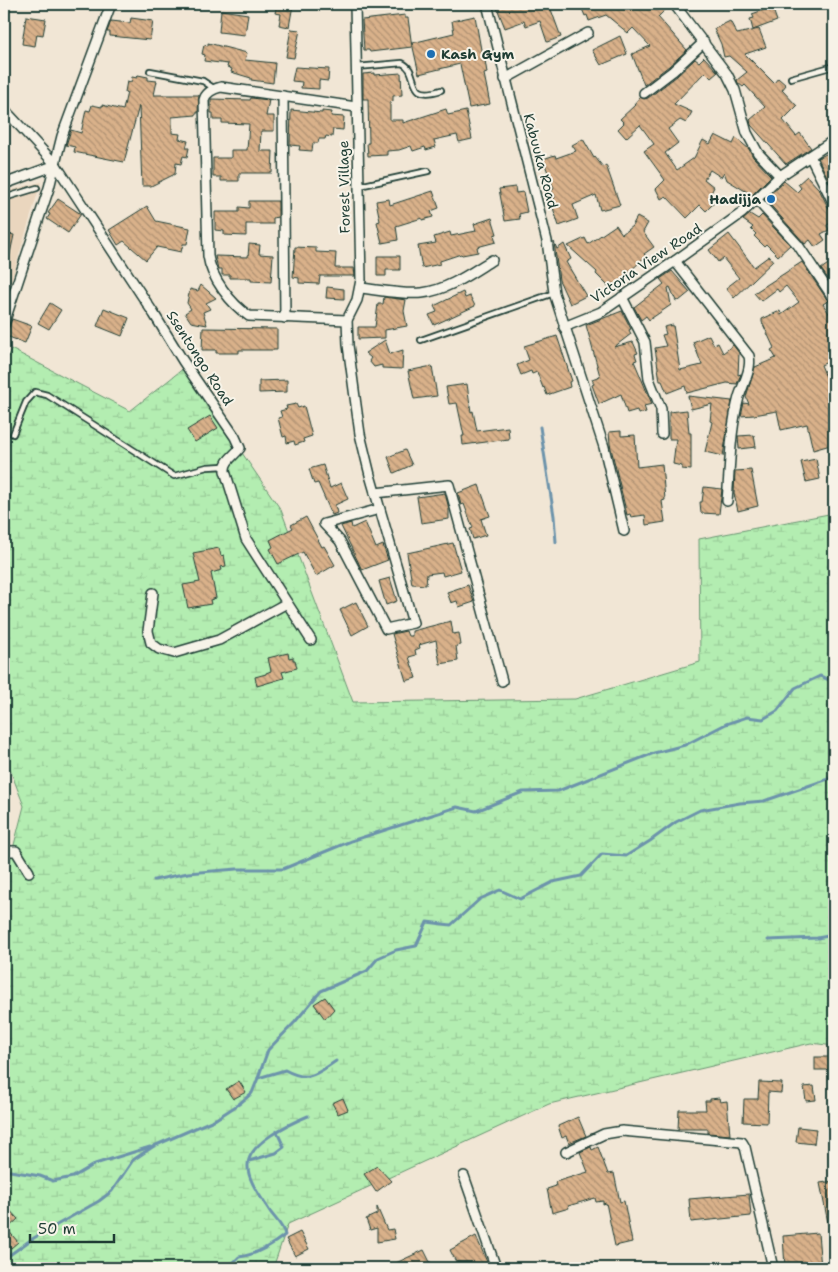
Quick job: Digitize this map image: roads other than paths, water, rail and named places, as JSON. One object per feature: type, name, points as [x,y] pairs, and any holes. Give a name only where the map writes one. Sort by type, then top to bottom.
[{"type":"street","points":[[4,323],[56,165],[62,136],[111,4]]},
{"type":"street","name":"Forest Village","points":[[355,4],[360,288],[357,300],[347,320],[348,345],[360,434],[413,623],[386,629],[340,541],[324,524],[380,508]]},
{"type":"street","name":"Kabuuka Road","points":[[487,4],[547,241],[554,293],[604,447],[624,530]]},
{"type":"street","points":[[674,4],[704,42],[731,81],[744,126],[758,153],[780,176]]},
{"type":"street","points":[[505,79],[588,33]]},
{"type":"street","points":[[644,93],[681,64],[704,42]]},
{"type":"street","points":[[347,320],[249,316],[228,295],[211,269],[208,256],[204,100],[206,95],[221,87],[356,107]]},
{"type":"street","points":[[283,96],[284,318]]},
{"type":"street","name":"Ssentongo Road","points":[[4,109],[56,165],[183,361],[235,437],[240,448],[224,466]]},
{"type":"street","name":"Victoria View Road","points":[[564,327],[601,312],[622,298],[742,213],[780,176],[834,140]]},
{"type":"street","points":[[810,156],[834,204]]},
{"type":"street","points":[[4,184],[56,165]]},
{"type":"street","points":[[757,200],[798,245],[834,299]]},
{"type":"street","points":[[360,288],[424,293],[445,287],[492,260]]},
{"type":"street","points":[[675,261],[749,356],[750,363],[735,416],[727,501]]},
{"type":"street","points":[[622,298],[645,342],[648,379],[661,409],[662,434]]},
{"type":"street","points":[[224,466],[246,539],[311,640]]},
{"type":"street","points":[[375,493],[449,485],[502,681]]},
{"type":"street","points":[[153,593],[148,631],[151,643],[159,649],[174,653],[219,640],[287,603]]},
{"type":"street","points":[[4,852],[16,851],[29,872]]},
{"type":"street","points":[[566,1152],[604,1134],[622,1131],[742,1142],[745,1147],[773,1268]]},
{"type":"street","points":[[464,1176],[496,1268]]},
{"type":"lane","points":[[356,67],[402,63],[408,68],[417,88],[424,93],[430,94],[441,90]]},
{"type":"lane","points":[[791,78],[834,66]]},
{"type":"lane","points":[[150,71],[203,81],[215,89]]},
{"type":"lane","points":[[358,187],[428,171]]},
{"type":"lane","points":[[4,198],[37,188]]},
{"type":"lane","points":[[421,340],[554,293]]},
{"type":"lane","points":[[13,434],[26,402],[35,392],[47,395],[174,476],[207,467],[224,466]]},
{"type":"waterway","points":[[540,427],[554,516],[556,542]]},
{"type":"waterway","points":[[154,880],[188,873],[237,869],[283,869],[351,841],[457,807],[476,811],[523,792],[558,791],[654,753],[685,745],[726,724],[747,717],[763,719],[777,711],[795,688],[820,676],[834,682]]},
{"type":"waterway","points":[[258,1078],[268,1050],[321,991],[367,971],[378,958],[396,950],[416,946],[427,922],[451,925],[480,899],[500,890],[520,899],[553,882],[581,876],[602,854],[626,856],[676,822],[700,810],[764,801],[834,777]]},
{"type":"waterway","points":[[768,940],[817,938],[834,935]]},
{"type":"waterway","points":[[4,1259],[32,1239],[99,1201],[112,1191],[133,1160],[154,1146],[216,1119],[239,1104],[252,1093],[258,1078],[285,1070],[300,1076],[312,1075],[336,1061]]},
{"type":"waterway","points":[[228,1268],[239,1257],[263,1249],[285,1235],[255,1188],[248,1171],[248,1165],[255,1149],[263,1142],[282,1129],[308,1116]]},
{"type":"waterway","points":[[249,1161],[276,1153],[284,1147],[277,1132]]},
{"type":"waterway","points":[[4,1170],[40,1176],[53,1181],[73,1177],[95,1164],[150,1147]]},
{"type":"place","name":"Kash Gym","points":[[431,54]]},
{"type":"place","name":"Hadijja","points":[[771,199]]}]
